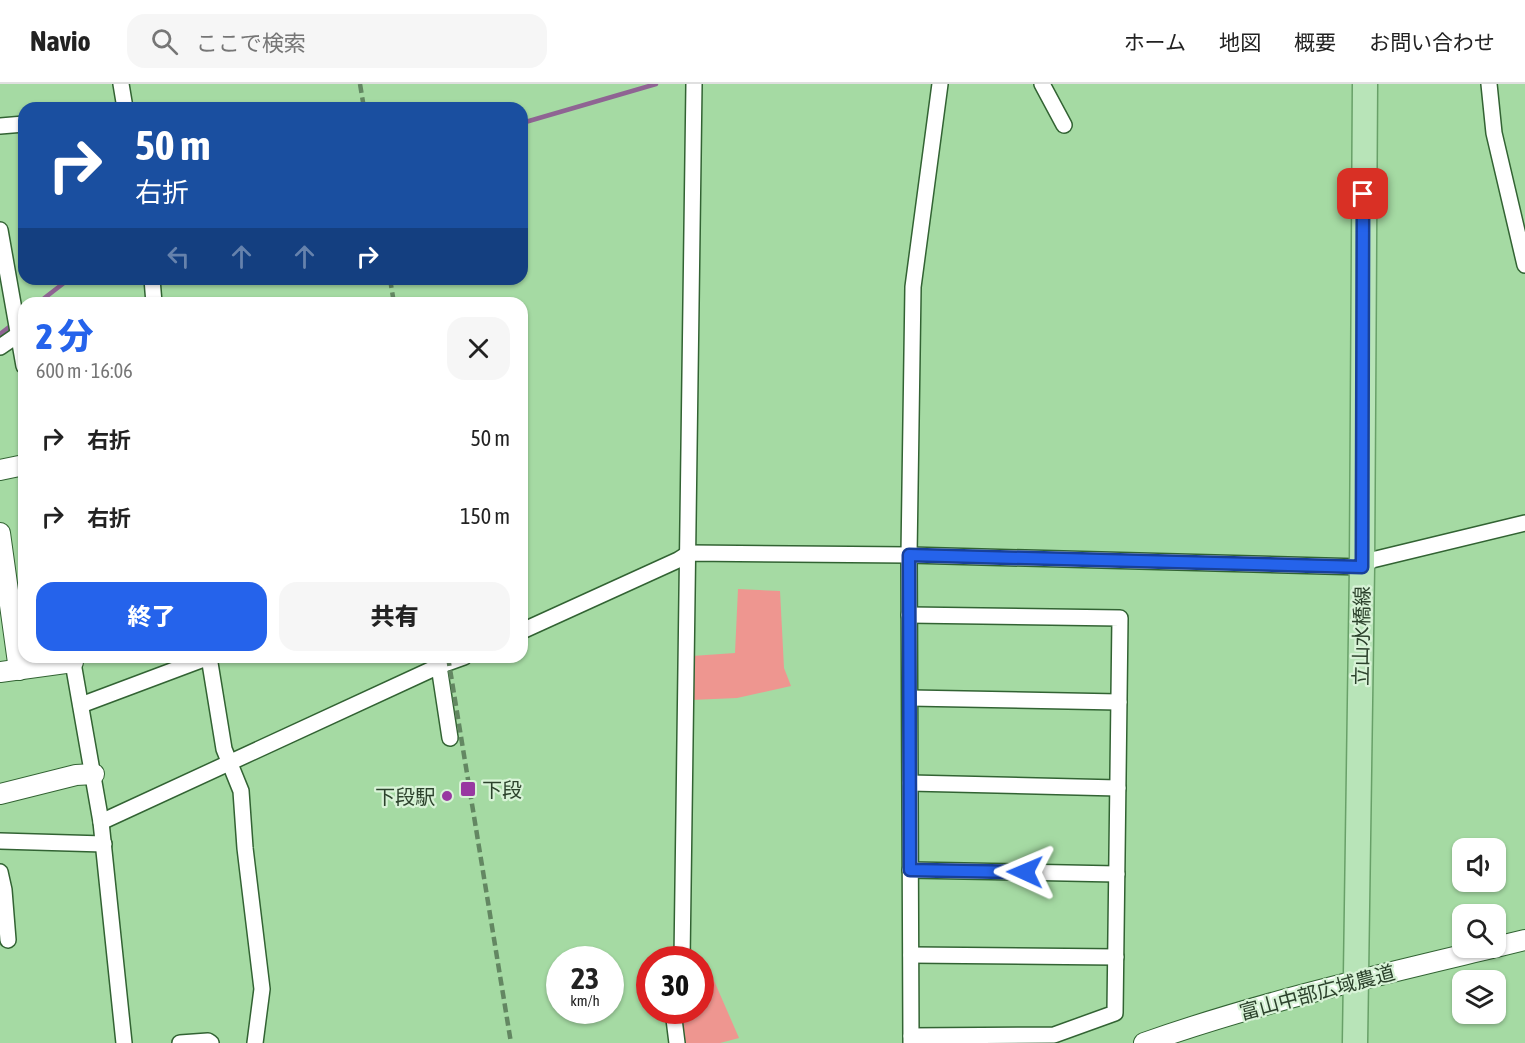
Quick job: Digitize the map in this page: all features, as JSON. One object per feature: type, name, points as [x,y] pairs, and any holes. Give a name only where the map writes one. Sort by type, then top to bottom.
[{"type":"main road","name":"立山水橋線","points":[[1355,1043],[1362,567],[1365,84]]},
{"type":"street","points":[[121,84],[124,102]]},
{"type":"street","points":[[682,946],[694,84]]},
{"type":"street","points":[[909,615],[1120,618],[1115,1013],[1054,1035],[911,1039],[910,955],[910,698],[909,615],[909,555],[913,287],[940,84]]},
{"type":"street","points":[[1042,84],[1064,125]]},
{"type":"street","points":[[1489,84],[1494,134],[1525,265]]},
{"type":"street","points":[[0,126],[18,124]]},
{"type":"street","points":[[0,230],[18,329]]},
{"type":"street","points":[[0,347],[18,335]]},
{"type":"street","points":[[0,470],[18,466]]},
{"type":"street","points":[[528,628],[689,553],[909,555],[1362,567],[1372,560],[1525,523]]},
{"type":"street","points":[[0,533],[10,671],[55,663]]},
{"type":"street","points":[[73,663],[94,774],[104,844],[124,1043]]},
{"type":"street","points":[[81,705],[193,663]]},
{"type":"street","points":[[210,663],[224,749],[241,791],[244,848],[262,989],[255,1043]]},
{"type":"street","points":[[101,822],[447,663]]},
{"type":"street","points":[[439,666],[450,738]]},
{"type":"street","points":[[910,698],[1119,702]]},
{"type":"street","points":[[0,794],[76,775],[94,774]]},
{"type":"street","points":[[910,783],[1118,788]]},
{"type":"street","points":[[0,841],[104,844]]},
{"type":"street","points":[[910,870],[1117,874]]},
{"type":"street","points":[[0,872],[4,890],[8,940]]},
{"type":"street","name":"富山中部広域農道","points":[[1506,945],[1525,940]]},
{"type":"street","points":[[910,955],[1116,957]]},
{"type":"street","name":"富山中部広域農道","points":[[1144,1043],[1197,1024],[1355,981],[1452,958]]},
{"type":"street","points":[[675,1024],[677,1043]]},
{"type":"street","points":[[180,1043],[208,1041],[211,1043]]},
{"type":"shaded area","points":[[738,589],[780,591],[784,668],[791,686],[737,698],[691,700],[692,656],[735,653]]},
{"type":"shaded area","points":[[714,981],[739,1038],[720,1043],[683,1043],[679,1024],[714,1024]]},
{"type":"waterway","points":[[528,121],[656,84]]},
{"type":"waterway","points":[[46,297],[61,285]]},
{"type":"waterway","points":[[0,334],[13,324]]},
{"type":"railway","points":[[360,84],[363,102]]},
{"type":"railway","points":[[391,285],[393,297]]},
{"type":"railway","points":[[449,663],[511,1043]]},
{"type":"place","name":"下段","points":[[468,789]]},
{"type":"place","name":"下段駅","points":[[447,796]]},
{"type":"route","points":[[1025,872],[910,870],[909,555],[1362,567],[1363,194]]}]
